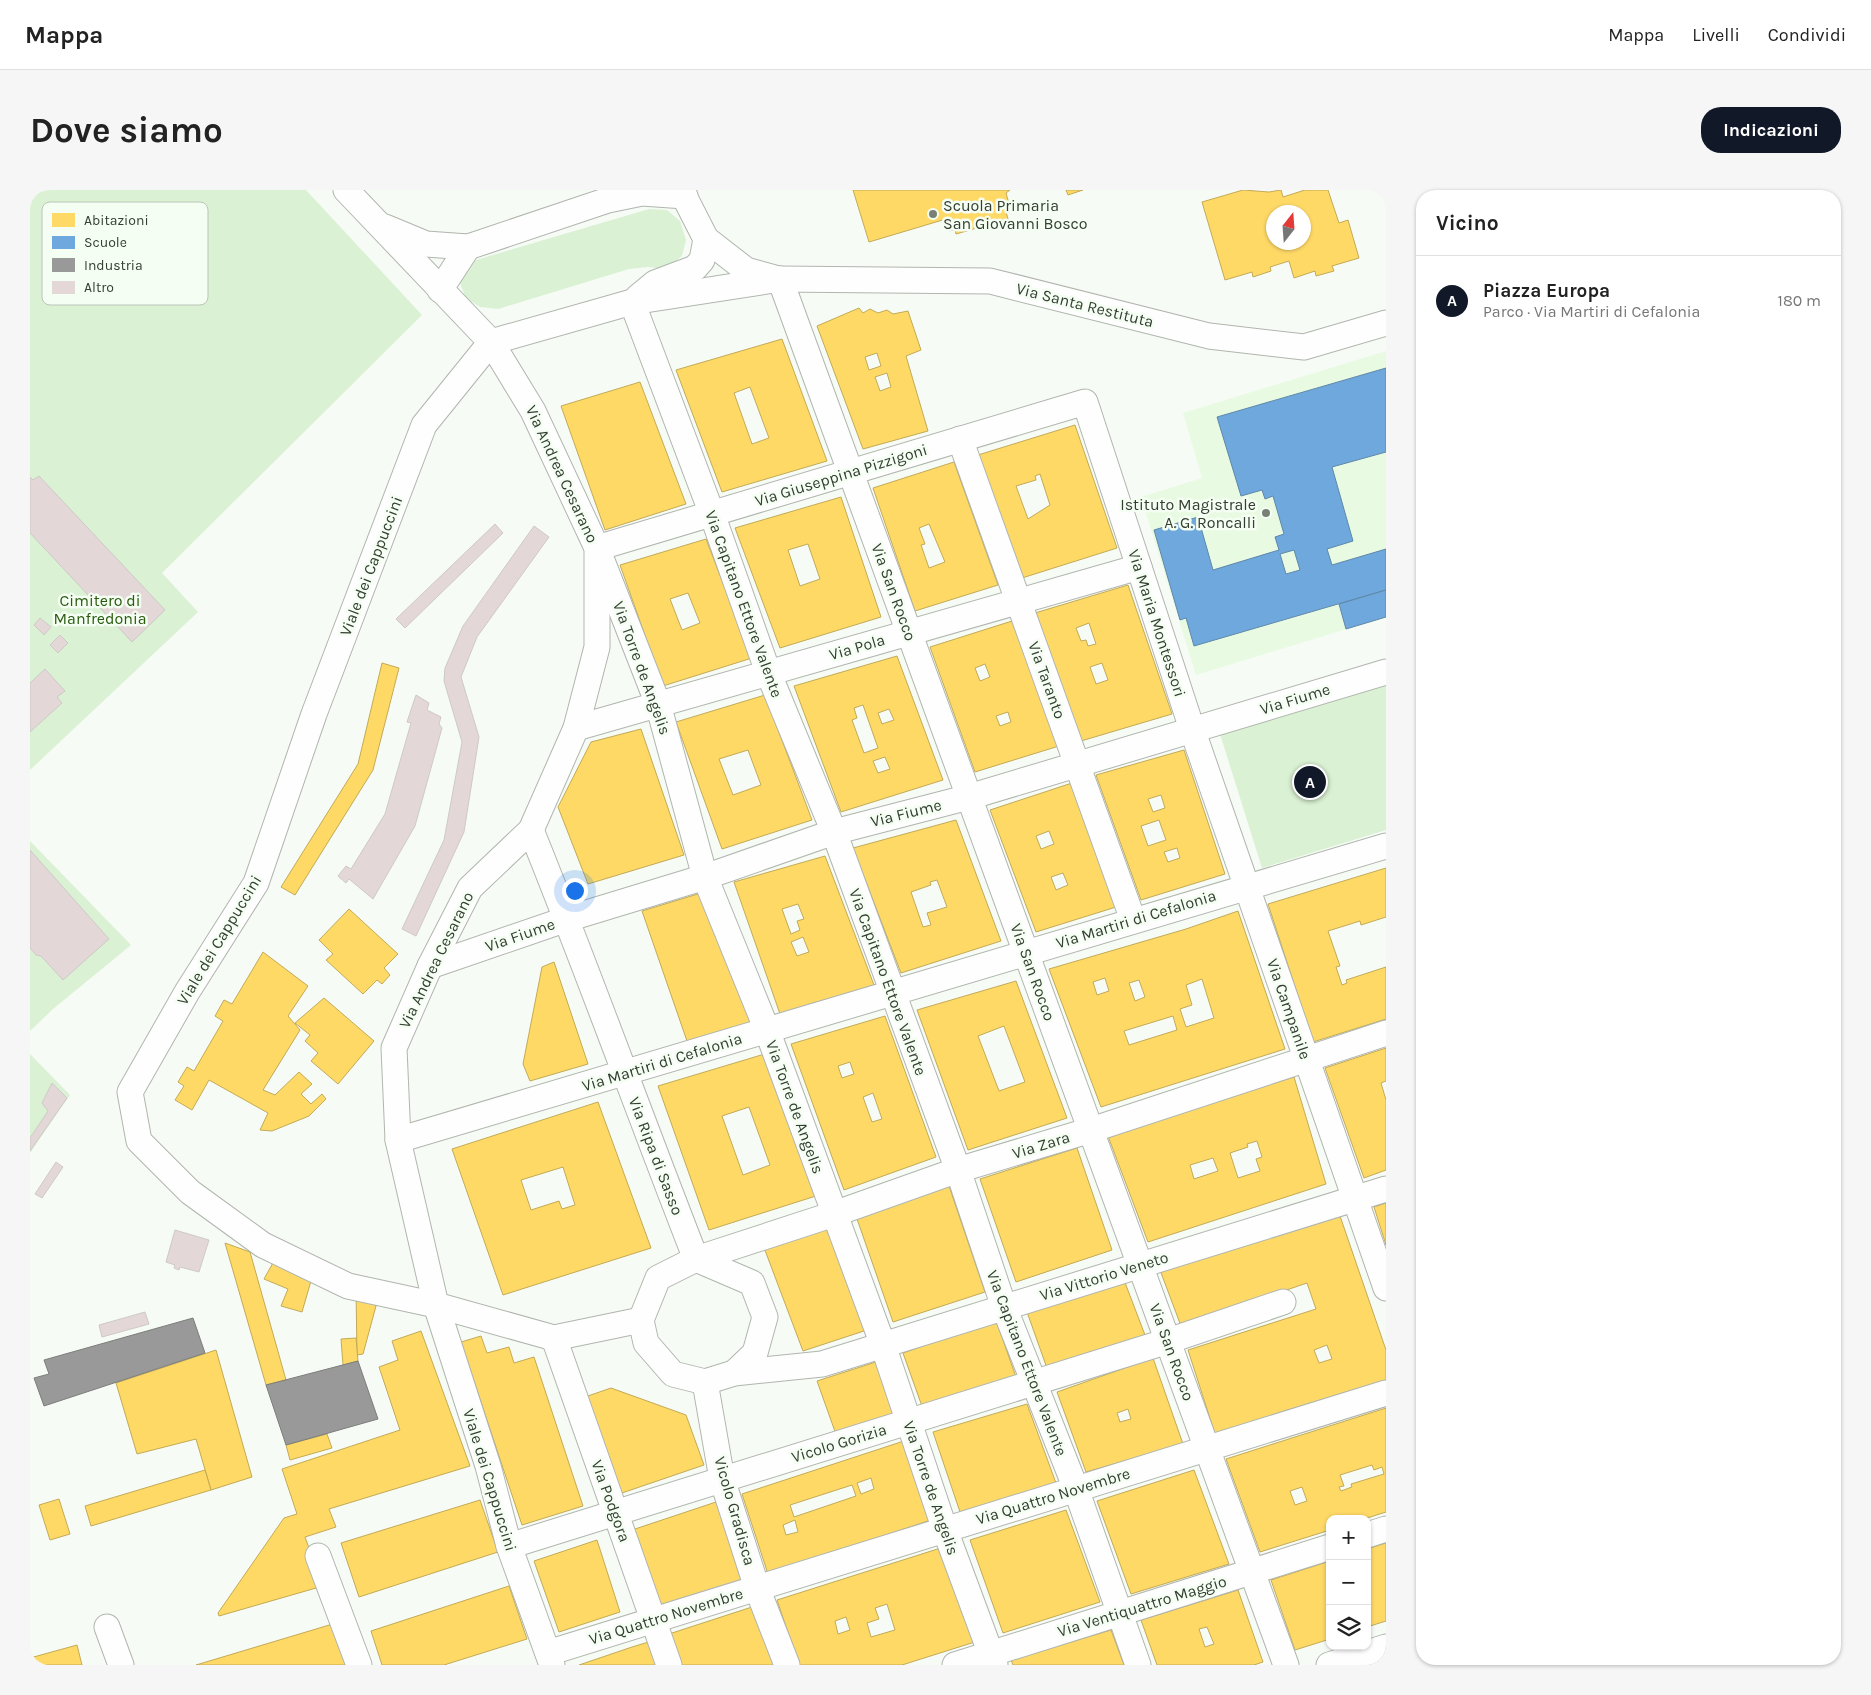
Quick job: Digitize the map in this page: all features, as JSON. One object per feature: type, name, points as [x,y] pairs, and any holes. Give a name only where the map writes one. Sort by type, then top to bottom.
[{"type":"street","name":"Via Andrea Cesarano","points":[[346,190],[491,342],[534,411],[597,548],[597,647],[576,728],[530,830],[470,888],[430,966],[394,1048],[398,1140],[436,1306]]},
{"type":"street","points":[[378,224],[426,244],[468,247],[611,195],[686,192],[706,239],[746,270],[780,279]]},
{"type":"street","points":[[632,302],[655,283],[695,268],[702,260],[706,239]]},
{"type":"street","points":[[440,290],[468,247]]},
{"type":"street","points":[[491,342],[632,302],[780,279]]},
{"type":"street","name":"Via Santa Restituta","points":[[780,279],[990,281],[1209,336],[1304,347],[1386,323]]},
{"type":"street","name":"Via San Rocco","points":[[780,279],[1286,1665]]},
{"type":"street","name":"Via Capitano Ettore Valente","points":[[632,302],[712,514],[768,672],[834,832],[958,1170],[1004,1307],[1076,1489],[1138,1665]]},
{"type":"street","name":"Viale dei Cappuccini","points":[[491,342],[424,425],[314,714],[256,883],[187,992],[130,1092],[139,1141],[190,1192],[263,1245],[348,1286],[436,1306],[554,1338]]},
{"type":"street","name":"Via Giuseppina Pizzigoni","points":[[597,548],[1085,402]]},
{"type":"street","name":"Via Maria Montessori","points":[[1085,402],[1192,729]]},
{"type":"street","name":"Via Taranto","points":[[960,439],[1133,920]]},
{"type":"street","name":"Via Torre de Angelis","points":[[597,548],[658,704],[705,877],[767,1030],[883,1345],[945,1530],[994,1659]]},
{"type":"street","name":"Via Pola","points":[[576,728],[1139,567]]},
{"type":"street","name":"Via Fiume","points":[[430,966],[567,919],[705,877],[834,832],[969,797],[1386,672]]},
{"type":"street","name":"Via Campanile","points":[[1192,729],[1386,1288]]},
{"type":"street","name":"Via Ripa di Sasso","points":[[530,830],[567,919],[623,1074],[696,1259]]},
{"type":"street","name":"Via Martiri di Cefalonia","points":[[398,1140],[892,994],[1246,886],[1386,846]]},
{"type":"street","name":"Via Zara","points":[[696,1259],[834,1214],[958,1170],[1090,1130],[1386,1033]]},
{"type":"street","name":"Via Vittorio Veneto","points":[[734,1373],[822,1364],[1386,1189]]},
{"type":"street","points":[[696,1259],[752,1283],[765,1317],[755,1353],[734,1373],[705,1382],[673,1374],[646,1343],[641,1320],[658,1278],[696,1259]]},
{"type":"street","name":"Vicolo Gorizia","points":[[509,1546],[1168,1341],[1283,1302]]},
{"type":"street","name":"Viale dei Cappuccini","points":[[436,1306],[488,1466],[509,1546],[550,1659]]},
{"type":"street","points":[[554,1338],[641,1320]]},
{"type":"street","name":"Via Podgora","points":[[554,1338],[669,1665]]},
{"type":"street","name":"Vicolo Gradisca","points":[[705,1382],[722,1479],[757,1588],[787,1665]]},
{"type":"street","name":"Via Quattro Novembre","points":[[550,1659],[654,1620],[1386,1393]]},
{"type":"street","points":[[1371,1534],[1386,1530]]},
{"type":"street","name":"Via Ventiquattro Maggio","points":[[955,1665],[994,1659],[1121,1613],[1326,1548]]},
{"type":"street","points":[[318,1556],[358,1665]]},
{"type":"street","points":[[106,1628],[121,1665]]},
{"type":"street","points":[[1329,1665],[1386,1647]]},
{"type":"shaded area","name":"Istituto Magistrale A. G. Roncalli","points":[[1386,351],[1386,617],[1196,675],[1141,497],[1202,478],[1183,413]]},
{"type":"green space","name":"Cimitero di Manfredonia","points":[[30,190],[306,190],[422,315],[162,573],[198,612],[30,770]]},
{"type":"green space","points":[[649,209],[667,210],[680,221],[686,240],[682,256],[666,269],[648,267],[629,269],[498,309],[480,307],[466,298],[460,283],[466,266],[476,260]]},
{"type":"green space","points":[[1386,683],[1386,830],[1262,868],[1220,734]]},
{"type":"green space","points":[[30,841],[131,945],[53,1009],[30,1031]]},
{"type":"green space","points":[[30,1054],[70,1095],[30,1153]]},
{"type":"building: Abitazioni","name":"Scuola Primaria San Giovanni Bosco","points":[[853,190],[1010,190],[1006,193],[1010,207],[1005,208],[1008,219],[956,234],[955,229],[949,231],[946,219],[869,242]]},
{"type":"building: Abitazioni","points":[[1066,190],[1083,190],[1068,195]]},
{"type":"building: Abitazioni","points":[[1243,190],[1269,192],[1281,190],[1283,197],[1305,190],[1328,190],[1339,223],[1348,220],[1359,258],[1332,266],[1334,271],[1316,276],[1315,271],[1294,278],[1289,261],[1270,267],[1271,271],[1253,277],[1252,272],[1225,280],[1202,202]]},
{"type":"building: Abitazioni","points":[[859,308],[863,313],[870,309],[878,313],[887,310],[893,314],[908,311],[921,350],[906,356],[928,431],[863,449],[817,326]],"holes":[[[877,353],[881,366],[869,370],[865,357]],[[887,373],[891,387],[880,391],[875,377]]]},
{"type":"building: Abitazioni","points":[[782,339],[827,461],[722,492],[676,370]],"holes":[[[750,387],[769,438],[752,444],[734,393]]]},
{"type":"building: Abitazioni","points":[[640,382],[686,504],[605,530],[561,406]]},
{"type":"building: Abitazioni","points":[[1075,425],[1117,548],[1022,578],[978,455]],"holes":[[[1040,474],[1050,505],[1028,519],[1016,486],[1036,480],[1035,476]]]},
{"type":"building: Abitazioni","points":[[954,462],[998,585],[915,611],[873,488]],"holes":[[[929,524],[945,562],[929,568],[921,545],[925,544],[919,528]]]},
{"type":"building: Abitazioni","points":[[841,497],[881,617],[780,648],[735,528]],"holes":[[[808,544],[820,579],[800,586],[788,550]]]},
{"type":"building: Abitazioni","points":[[706,539],[752,658],[663,686],[620,565]],"holes":[[[688,593],[700,623],[682,630],[670,599]]]},
{"type":"building: Abitazioni","points":[[1128,585],[1172,714],[1081,741],[1035,613]],"holes":[[[1089,623],[1096,644],[1088,646],[1086,640],[1081,641],[1076,628]],[[1102,663],[1108,680],[1096,684],[1090,667]]]},
{"type":"building: Abitazioni","points":[[1012,621],[1059,746],[975,772],[930,647]],"holes":[[[985,664],[990,677],[980,681],[975,668]],[[1008,712],[1011,722],[1000,726],[996,716]]]},
{"type":"building: Abitazioni","points":[[897,656],[943,780],[841,812],[794,686]],"holes":[[[863,705],[878,748],[864,753],[852,720],[857,718],[854,708]],[[889,709],[894,720],[882,724],[878,713]],[[885,757],[890,769],[878,773],[873,761]]]},
{"type":"building: Abitazioni","points":[[382,663],[399,668],[373,770],[295,895],[281,887],[358,764]]},
{"type":"building: Abitazioni","points":[[765,695],[812,820],[722,849],[676,722]],"holes":[[[748,750],[761,785],[733,795],[719,759]]]},
{"type":"building: Abitazioni","points":[[641,729],[684,855],[588,884],[558,807],[591,742]]},
{"type":"building: Abitazioni","points":[[1184,750],[1225,874],[1141,900],[1096,775]],"holes":[[[1161,795],[1165,808],[1153,812],[1148,799]],[[1159,820],[1166,840],[1148,846],[1141,826]],[[1177,848],[1180,858],[1168,862],[1164,852]]]},
{"type":"building: Abitazioni","points":[[1072,783],[1116,907],[1036,932],[990,810]],"holes":[[[1049,831],[1054,844],[1041,849],[1036,836]],[[1063,873],[1068,885],[1056,890],[1051,877]]]},
{"type":"building: Abitazioni","points":[[956,820],[1001,941],[901,973],[853,848]],"holes":[[[937,880],[947,907],[927,913],[931,925],[923,927],[911,892],[931,885],[930,882]]]},
{"type":"building: Abitazioni","points":[[825,856],[874,985],[780,1014],[734,882]],"holes":[[[798,904],[804,919],[797,921],[800,930],[791,934],[782,909]],[[803,937],[809,952],[797,956],[791,942]]]},
{"type":"building: Abitazioni","points":[[1386,868],[1386,917],[1361,925],[1360,921],[1328,931],[1340,966],[1336,967],[1342,985],[1347,983],[1346,980],[1386,967],[1386,1019],[1313,1042],[1268,904]]},
{"type":"building: Abitazioni","points":[[711,890],[759,1020],[687,1041],[642,911]]},
{"type":"building: Abitazioni","points":[[349,909],[398,954],[384,968],[390,975],[382,984],[377,980],[363,994],[326,960],[333,954],[319,940]]},
{"type":"building: Abitazioni","points":[[1238,911],[1285,1049],[1101,1107],[1049,969],[1186,929]],"holes":[[[1105,978],[1109,991],[1097,995],[1093,982]],[[1202,979],[1214,1018],[1186,1027],[1180,1009],[1192,1005],[1186,985]],[[1139,980],[1145,997],[1135,1001],[1129,983]],[[1173,1016],[1177,1030],[1129,1045],[1124,1031]]]},
{"type":"building: Abitazioni","points":[[263,952],[308,986],[288,1016],[300,1030],[263,1090],[275,1095],[299,1072],[312,1084],[301,1094],[311,1104],[322,1094],[326,1099],[309,1116],[272,1131],[260,1130],[268,1113],[209,1080],[192,1110],[175,1100],[184,1086],[178,1082],[187,1067],[194,1071],[223,1021],[215,1016],[224,1000],[232,1004]]},
{"type":"building: Abitazioni","points":[[554,962],[588,1064],[530,1081],[523,1064],[542,967]]},
{"type":"building: Abitazioni","points":[[1016,981],[1067,1118],[968,1150],[917,1010]],"holes":[[[1004,1026],[1025,1082],[999,1091],[978,1036]]]},
{"type":"building: Abitazioni","points":[[324,998],[374,1041],[338,1084],[311,1061],[318,1053],[305,1041],[310,1035],[295,1023]]},
{"type":"building: Abitazioni","points":[[885,1016],[936,1157],[844,1190],[791,1044]],"holes":[[[850,1062],[854,1074],[842,1078],[838,1066]],[[873,1093],[882,1119],[872,1122],[863,1097]]]},
{"type":"building: Abitazioni","points":[[1386,1048],[1386,1081],[1381,1083],[1386,1100],[1386,1170],[1364,1178],[1325,1068]]},
{"type":"building: Abitazioni","points":[[768,1053],[819,1195],[709,1230],[658,1086]],"holes":[[[749,1107],[770,1165],[743,1175],[722,1116]]]},
{"type":"building: Abitazioni","points":[[1294,1077],[1326,1184],[1148,1242],[1108,1136]],"holes":[[[1257,1141],[1262,1157],[1256,1159],[1260,1171],[1238,1178],[1230,1153],[1248,1147],[1247,1144]],[[1213,1158],[1218,1171],[1194,1179],[1190,1165]]]},
{"type":"building: Abitazioni","points":[[598,1102],[651,1248],[503,1295],[452,1149]],"holes":[[[563,1167],[575,1205],[562,1209],[559,1201],[531,1210],[521,1180]]]},
{"type":"building: Abitazioni","points":[[1077,1148],[1112,1250],[1016,1282],[980,1179]]},
{"type":"building: Abitazioni","points":[[949,1186],[985,1292],[893,1322],[856,1216]]},
{"type":"building: Abitazioni","points":[[1386,1203],[1386,1245],[1374,1207]]},
{"type":"building: Abitazioni","points":[[1340,1216],[1386,1350],[1386,1380],[1216,1437],[1188,1350],[1316,1309],[1307,1283],[1181,1326],[1160,1270]],"holes":[[[1327,1345],[1332,1359],[1319,1363],[1314,1350]]]},
{"type":"building: Abitazioni","points":[[829,1225],[867,1330],[803,1351],[763,1245]]},
{"type":"building: Abitazioni","points":[[225,1243],[250,1252],[286,1380],[266,1385]]},
{"type":"building: Abitazioni","points":[[274,1261],[313,1274],[302,1312],[281,1306],[288,1289],[264,1279]]},
{"type":"building: Abitazioni","points":[[1124,1280],[1145,1335],[1048,1371],[1027,1312]]},
{"type":"building: Abitazioni","points":[[356,1291],[376,1306],[363,1354],[357,1355]]},
{"type":"building: Abitazioni","points":[[996,1320],[1017,1380],[923,1409],[903,1353]]},
{"type":"building: Abitazioni","points":[[421,1331],[470,1466],[329,1509],[336,1527],[305,1537],[323,1586],[219,1616],[218,1613],[284,1518],[297,1514],[282,1469],[400,1430],[379,1367],[398,1360],[392,1341]]},
{"type":"building: Abitazioni","points":[[481,1336],[487,1353],[509,1347],[514,1363],[534,1357],[583,1506],[522,1525],[461,1342]]},
{"type":"building: Abitazioni","points":[[356,1338],[358,1361],[343,1365],[341,1339]]},
{"type":"building: Abitazioni","points":[[216,1350],[252,1477],[211,1490],[196,1439],[137,1454],[116,1383]]},
{"type":"building: Abitazioni","points":[[1153,1358],[1183,1444],[1086,1472],[1057,1392]],"holes":[[[1128,1409],[1131,1419],[1120,1422],[1117,1413]]]},
{"type":"building: Abitazioni","points":[[879,1361],[899,1419],[838,1440],[817,1381]]},
{"type":"building: Abitazioni","points":[[611,1388],[686,1415],[704,1465],[619,1494],[585,1397]]},
{"type":"building: Abitazioni","points":[[1027,1404],[1056,1483],[960,1512],[933,1432]]},
{"type":"building: Abitazioni","points":[[1386,1408],[1386,1512],[1371,1517],[1371,1515],[1326,1515],[1326,1531],[1260,1552],[1226,1459]],"holes":[[[1372,1465],[1374,1470],[1382,1467],[1384,1474],[1351,1484],[1352,1487],[1341,1491],[1339,1487],[1344,1486],[1340,1475]],[[1302,1487],[1307,1501],[1295,1505],[1290,1491]]]},
{"type":"building: Abitazioni","points":[[327,1434],[332,1448],[290,1460],[286,1445]]},
{"type":"building: Abitazioni","points":[[907,1440],[934,1519],[768,1574],[742,1494]],"holes":[[[871,1478],[874,1489],[861,1494],[857,1483]],[[852,1485],[856,1496],[794,1517],[790,1505]],[[795,1520],[798,1532],[786,1535],[783,1525]]]},
{"type":"building: Abitazioni","points":[[205,1470],[211,1490],[91,1526],[85,1506]]},
{"type":"building: Abitazioni","points":[[1194,1470],[1229,1564],[1131,1594],[1097,1501]]},
{"type":"building: Abitazioni","points":[[59,1499],[70,1534],[50,1540],[39,1505]]},
{"type":"building: Abitazioni","points":[[480,1500],[498,1552],[359,1597],[341,1543]]},
{"type":"building: Abitazioni","points":[[719,1501],[745,1580],[660,1610],[632,1530]]},
{"type":"building: Abitazioni","points":[[1066,1510],[1100,1602],[1003,1633],[970,1540]]},
{"type":"building: Abitazioni","points":[[597,1540],[620,1612],[559,1632],[534,1561]]},
{"type":"building: Abitazioni","points":[[1386,1543],[1386,1621],[1371,1626],[1371,1560],[1371,1548]]},
{"type":"building: Abitazioni","points":[[947,1546],[978,1641],[902,1665],[799,1665],[777,1600]],"holes":[[[887,1604],[895,1630],[871,1637],[867,1623],[879,1619],[875,1608]],[[846,1617],[850,1630],[838,1634],[835,1621]]]},
{"type":"building: Abitazioni","points":[[1326,1562],[1326,1640],[1295,1650],[1271,1580]]},
{"type":"building: Abitazioni","points":[[509,1586],[527,1639],[444,1665],[382,1665],[371,1631]]},
{"type":"building: Abitazioni","points":[[1238,1590],[1263,1662],[1254,1665],[1157,1665],[1141,1620]],"holes":[[[1207,1627],[1214,1644],[1205,1647],[1199,1629]]]},
{"type":"building: Abitazioni","points":[[758,1605],[779,1665],[680,1665],[669,1634]]},
{"type":"building: Abitazioni","points":[[336,1623],[351,1665],[196,1665]]},
{"type":"building: Abitazioni","points":[[1111,1630],[1124,1665],[1013,1665],[1011,1660]]},
{"type":"building: Abitazioni","points":[[652,1641],[660,1665],[579,1665],[632,1647]]},
{"type":"building: Abitazioni","points":[[77,1645],[82,1665],[30,1665],[30,1658]]},
{"type":"building: Scuole","points":[[1386,368],[1386,452],[1332,467],[1353,541],[1327,549],[1332,565],[1386,549],[1386,590],[1194,646],[1186,618],[1180,620],[1154,530],[1198,517],[1213,570],[1279,550],[1275,537],[1284,534],[1273,496],[1265,499],[1262,490],[1241,496],[1217,417]],"holes":[[[1294,550],[1300,570],[1286,574],[1280,554]]]},
{"type":"building: Scuole","points":[[1386,590],[1386,617],[1346,629],[1339,604]]},
{"type":"building: Industria","points":[[193,1318],[205,1353],[44,1406],[34,1378],[49,1374],[44,1360]]},
{"type":"building: Industria","points":[[358,1361],[378,1419],[286,1445],[266,1385]]},
{"type":"building: Altro","points":[[39,476],[165,610],[132,642],[30,533],[30,477],[33,480]]},
{"type":"building: Altro","points":[[495,524],[503,533],[405,628],[396,619]]},
{"type":"building: Altro","points":[[534,526],[549,537],[477,637],[461,677],[479,737],[464,832],[416,936],[402,929],[444,840],[462,742],[444,681],[445,668],[463,626]]},
{"type":"building: Altro","points":[[40,618],[51,627],[44,635],[34,625]]},
{"type":"building: Altro","points":[[60,635],[68,643],[58,653],[50,645]]},
{"type":"building: Altro","points":[[45,669],[65,691],[57,697],[62,703],[30,732],[30,683]]},
{"type":"building: Altro","points":[[416,695],[429,703],[427,710],[441,717],[439,724],[442,728],[415,826],[373,899],[349,879],[346,883],[338,876],[346,866],[351,869],[385,814],[411,723],[407,722]]},
{"type":"building: Altro","points":[[30,850],[109,939],[63,980],[41,956],[36,955],[30,948]]},
{"type":"building: Altro","points":[[52,1083],[67,1098],[30,1151],[30,1138],[48,1111],[42,1103]]},
{"type":"building: Altro","points":[[56,1162],[63,1167],[42,1198],[35,1194]]},
{"type":"building: Altro","points":[[175,1230],[209,1240],[199,1272],[180,1267],[179,1270],[174,1268],[175,1265],[166,1262]]},
{"type":"building: Altro","points":[[145,1312],[149,1324],[102,1337],[99,1325]]},
{"type":"place","name":"Scuola Primaria San Giovanni Bosco","points":[[933,214]]},
{"type":"place","name":"Istituto Magistrale A. G. Roncalli","points":[[1266,513]]},
{"type":"place","name":"Piazza Europa","points":[[1310,782]]}]
